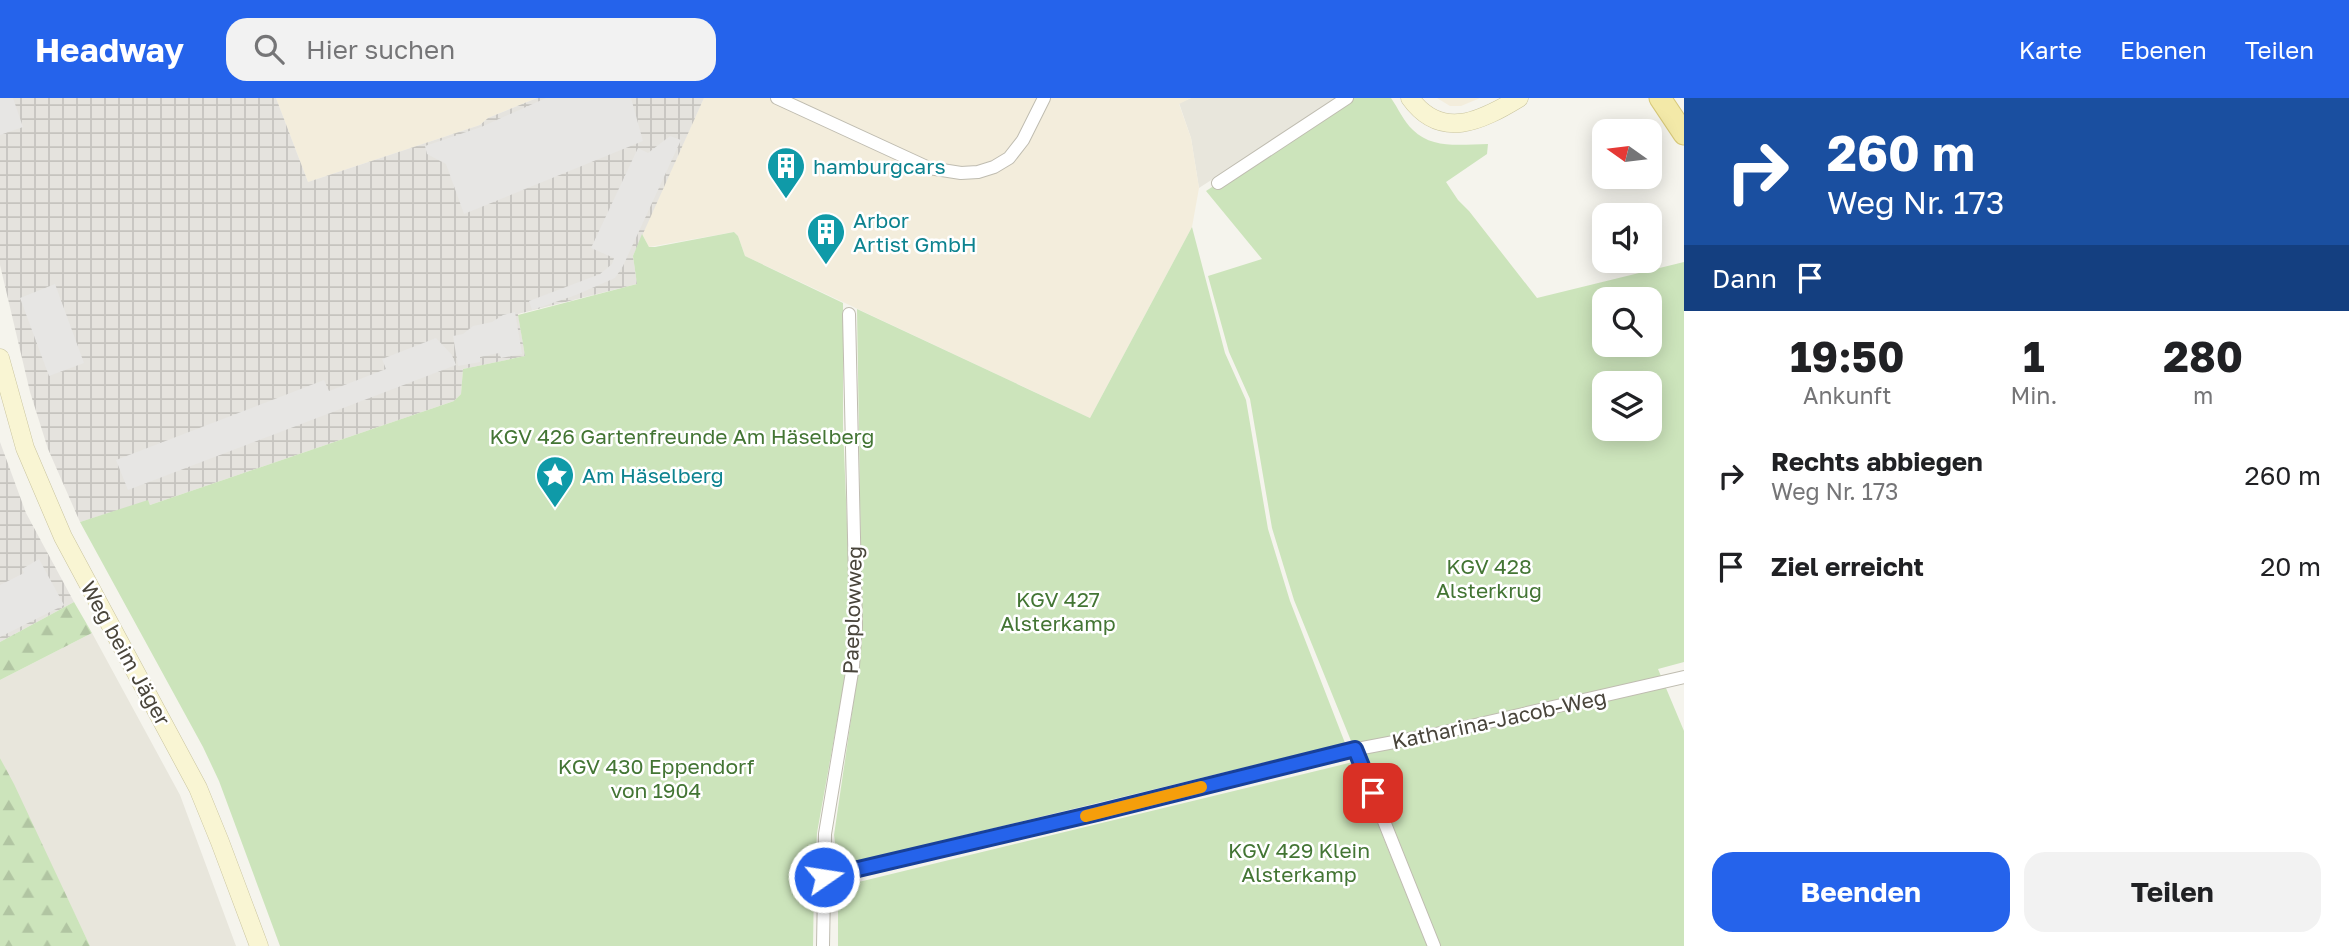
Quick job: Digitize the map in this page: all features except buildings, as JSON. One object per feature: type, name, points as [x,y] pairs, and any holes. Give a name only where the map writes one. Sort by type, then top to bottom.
[{"type":"main road","points":[[1660,98],[1684,134]]},
{"type":"street","points":[[777,98],[929,167],[961,173],[994,167],[1009,158],[1023,141],[1044,98]]},
{"type":"street","points":[[1219,183],[1347,98]]},
{"type":"street","points":[[1410,98],[1423,114],[1450,125],[1466,123],[1494,112],[1518,98]]},
{"type":"street","name":"Paeplowweg","points":[[823,946],[825,834],[853,666],[856,626],[849,314]]},
{"type":"street","name":"Weg beim Jäger","points":[[0,358],[25,448],[63,537],[198,788],[259,946]]},
{"type":"street","name":"Katharina-Jacob-Weg","points":[[824,877],[1355,749],[1436,734],[1684,677]]},
{"type":"street","points":[[1355,749],[1434,946]]},
{"type":"shaded area","points":[[0,98],[276,98],[308,182],[480,125],[488,118],[537,98],[704,98],[633,256],[637,284],[518,314],[525,356],[463,369],[461,394],[454,401],[150,505],[148,501],[80,522],[48,449],[30,392],[0,265]]},
{"type":"shaded area","points":[[0,98],[13,98],[23,127],[0,135]]},
{"type":"shaded area","points":[[276,98],[537,98],[488,118],[480,125],[308,182]]},
{"type":"shaded area","points":[[546,98],[631,98],[643,141],[464,214],[446,164],[427,154],[425,146],[481,127]]},
{"type":"shaded area","points":[[704,98],[1191,98],[1179,104],[1191,138],[1199,188],[1192,227],[1090,418],[745,256],[734,232],[649,247],[642,234]]},
{"type":"shaded area","points":[[1191,98],[1337,98],[1199,188],[1191,138],[1179,103]]},
{"type":"shaded area","points":[[1437,98],[1480,98],[1461,106],[1450,106]]},
{"type":"shaded area","points":[[670,136],[681,140],[615,278],[532,310],[529,301],[600,274],[612,264],[614,258],[591,248],[638,148],[648,153]]},
{"type":"shaded area","points":[[55,284],[84,363],[49,376],[20,298]]},
{"type":"shaded area","points":[[515,312],[522,354],[501,358],[499,353],[480,357],[480,362],[458,366],[453,336],[463,334],[473,326],[492,322]]},
{"type":"shaded area","points":[[436,338],[452,355],[456,365],[128,490],[116,460],[324,380],[329,391],[386,369],[382,359]]},
{"type":"shaded area","points":[[0,442],[26,513],[74,602],[0,642]]},
{"type":"shaded area","points":[[39,559],[64,605],[0,637],[0,585],[24,573],[22,569]]},
{"type":"shaded area","points":[[92,633],[180,795],[236,946],[90,946],[0,758],[0,680]]},
{"type":"green space","name":"KGV 428 Alsterkrug","points":[[1347,98],[1391,98],[1410,127],[1430,141],[1488,144],[1487,154],[1446,182],[1537,298],[1639,273],[1662,273],[1662,267],[1684,262],[1684,662],[1658,669],[1684,731],[1684,946],[1434,946],[1294,600],[1272,528],[1250,399],[1229,352],[1208,276],[1262,259],[1206,191]]},
{"type":"green space","name":"KGV 427 Alsterkamp","points":[[1192,227],[1225,353],[1246,400],[1268,529],[1290,601],[1345,743],[838,866],[834,835],[859,665],[862,626],[857,309],[1090,418]]},
{"type":"green space","points":[[734,232],[745,256],[843,303],[843,427],[851,621],[847,666],[817,833],[813,946],[280,946],[219,781],[203,747],[80,522],[148,500],[150,505],[454,401],[461,394],[463,369],[525,356],[518,315],[637,284],[633,256],[642,234],[649,247],[655,247]]},
{"type":"green space","points":[[74,602],[92,633],[0,680],[0,642]]},
{"type":"green space","points":[[0,758],[14,784],[90,946],[0,946]]},
{"type":"green space","name":"KGV 429 Klein Alsterkamp","points":[[1353,762],[1427,946],[838,946],[838,887]]},
{"type":"slow traffic","points":[[1086,816],[1201,787]]},
{"type":"place","name":"hamburgcars","points":[[786,200]]},
{"type":"place","name":"Arbor Artist GmbH","points":[[826,266]]},
{"type":"place","name":"Am Häselberg","points":[[555,509]]},
{"type":"route","points":[[824,877],[1355,749],[1373,793]]},
{"type":"park label","name":"KGV 426 Gartenfreunde Am Häselberg","points":[[682,436]]},
{"type":"park label","name":"KGV 430 Eppendorf von 1904","points":[[656,778]]}]
